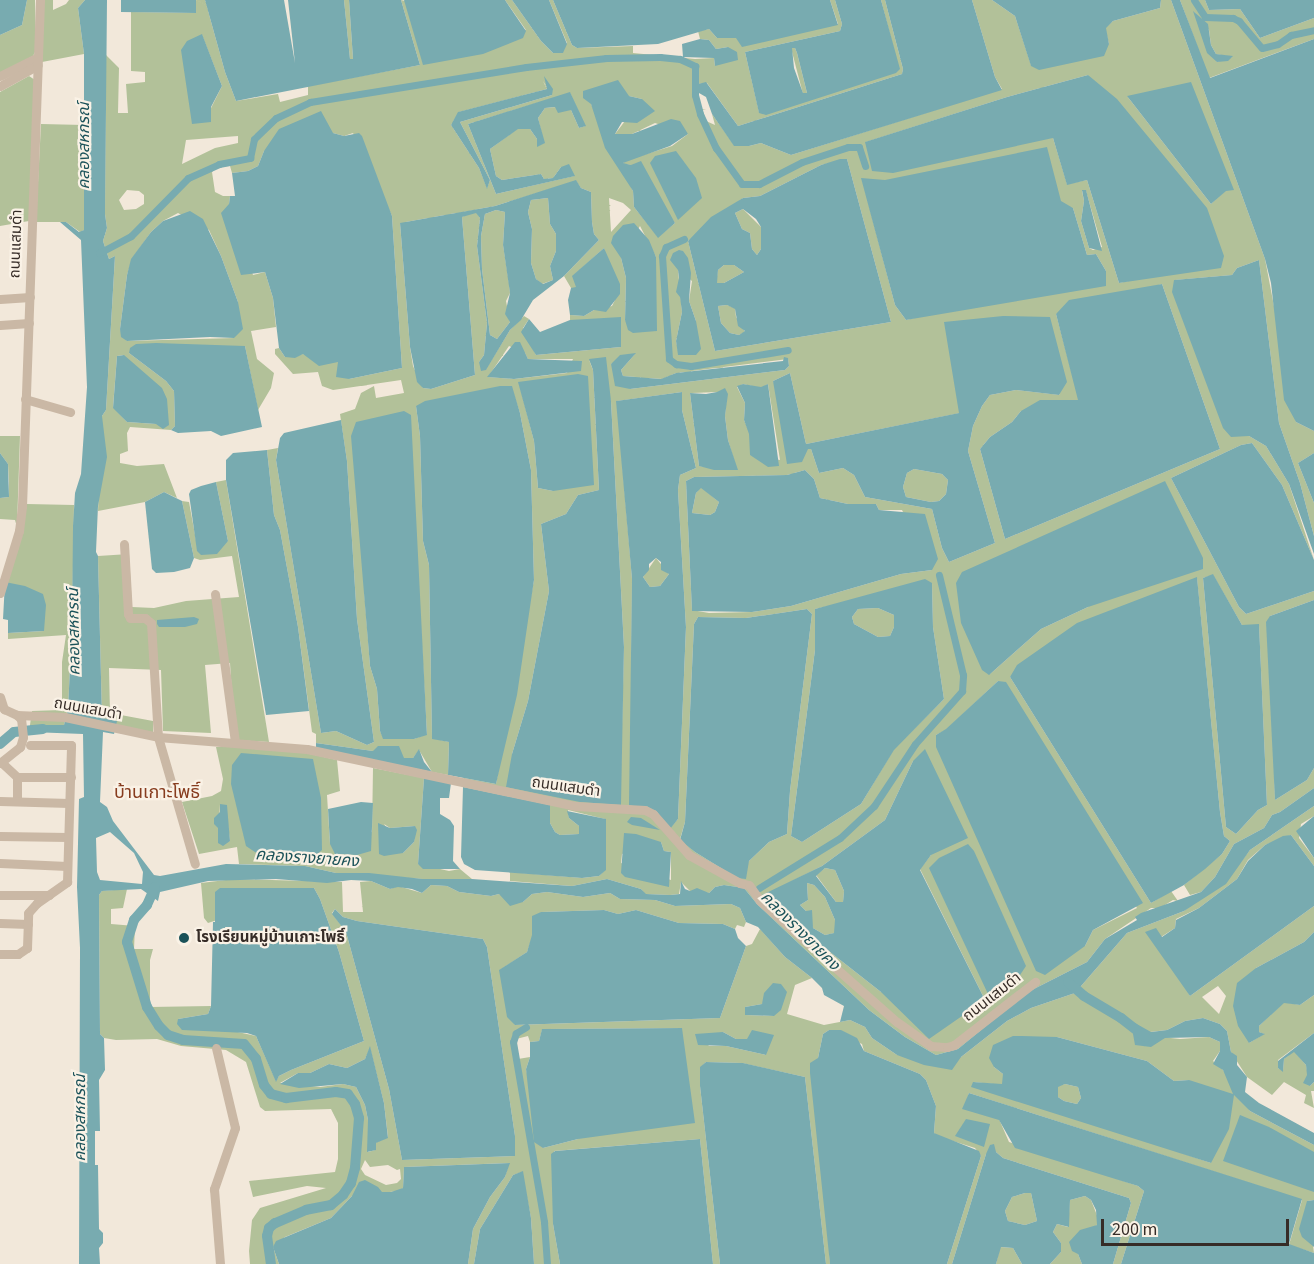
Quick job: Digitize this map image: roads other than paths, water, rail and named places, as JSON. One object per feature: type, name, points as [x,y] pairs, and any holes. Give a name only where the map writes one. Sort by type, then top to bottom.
[{"type":"street","name":"ถนนแสมดำ","points":[[0,593],[20,524],[40,0]]},
{"type":"street","points":[[0,76],[38,61]]},
{"type":"street","points":[[0,86],[38,61]]},
{"type":"street","points":[[0,299],[30,297]]},
{"type":"street","points":[[0,326],[29,323]]},
{"type":"street","points":[[25,399],[70,412]]},
{"type":"street","points":[[124,544],[128,614],[130,618],[145,618],[151,622],[158,736],[194,861]]},
{"type":"street","points":[[214,594],[235,741]]},
{"type":"street","points":[[0,697],[4,709],[19,717],[27,741]]},
{"type":"street","name":"ถนนแสมดำ","points":[[19,717],[65,717],[158,736],[307,749],[576,806],[645,810],[653,814],[690,855],[749,885],[760,901],[897,1022],[931,1046],[954,1045],[1035,982]]},
{"type":"street","points":[[0,954],[18,954],[27,948],[28,914],[31,908],[67,882],[71,777],[71,744],[27,741],[1,762],[17,777],[71,777]]},
{"type":"street","points":[[17,777],[17,801]]},
{"type":"street","points":[[0,801],[69,802]]},
{"type":"street","points":[[0,836],[68,837]]},
{"type":"street","points":[[0,863],[67,866]]},
{"type":"street","points":[[0,895],[49,895]]},
{"type":"street","points":[[0,923],[28,924]]},
{"type":"street","points":[[216,1048],[235,1128],[214,1190],[220,1264]]},
{"type":"water","points":[[0,0],[27,0],[22,25],[0,35]]},
{"type":"water","name":"คลองสหกรณ์","points":[[85,0],[107,0],[105,214],[107,228],[103,241],[109,259],[115,256],[106,410],[102,416],[107,457],[98,506],[96,552],[98,556],[102,718],[117,721],[114,734],[103,732],[100,802],[107,807],[113,821],[154,875],[160,876],[226,864],[305,866],[336,873],[369,873],[423,879],[472,879],[572,886],[607,879],[641,889],[646,894],[680,894],[681,881],[685,889],[690,891],[697,888],[709,893],[715,887],[724,885],[744,888],[757,904],[869,1010],[905,1037],[936,1055],[958,1049],[1026,993],[1087,962],[1105,939],[1137,920],[1135,917],[1141,913],[1201,892],[1215,877],[1234,844],[1264,828],[1272,815],[1280,812],[1314,788],[1314,806],[1250,850],[1226,884],[1184,911],[1127,933],[1075,993],[1031,1008],[1007,1021],[961,1057],[952,1070],[924,1065],[897,1055],[872,1038],[865,1027],[850,1020],[840,1022],[844,1006],[824,995],[822,988],[812,978],[785,957],[758,927],[746,922],[740,908],[731,904],[675,906],[655,900],[620,899],[610,893],[583,897],[547,892],[532,894],[523,902],[510,906],[499,894],[491,896],[459,892],[447,886],[431,885],[422,893],[398,887],[390,889],[371,881],[351,880],[327,883],[276,879],[208,881],[160,892],[158,901],[141,889],[102,891],[99,895],[100,1034],[104,1038],[105,1070],[99,1080],[100,1131],[95,1131],[95,1165],[98,1165],[99,1229],[103,1233],[103,1243],[99,1248],[100,1264],[79,1264],[80,948],[77,887],[79,799],[84,797],[83,734],[31,732],[30,725],[64,725],[68,709],[73,526],[75,493],[81,474],[87,387],[81,240],[60,222],[66,222],[79,232],[84,230],[84,54],[78,8]],"holes":[[[110,832],[134,853],[143,872],[142,884],[100,880],[97,872],[96,838]]]},
{"type":"water","points":[[121,0],[196,0],[196,13],[121,12]]},
{"type":"water","points":[[205,0],[284,0],[295,63],[288,0],[344,0],[350,59],[353,59],[349,0],[401,0],[420,65],[236,101],[225,72]]},
{"type":"water","points":[[404,0],[505,0],[526,31],[523,38],[483,54],[423,65]]},
{"type":"water","points":[[512,0],[549,0],[567,44],[563,53],[553,53],[541,41]]},
{"type":"water","points":[[553,0],[830,0],[838,25],[742,47],[736,38],[717,38],[709,29],[658,44],[577,48],[572,45]]},
{"type":"water","points":[[835,0],[881,0],[900,69],[896,73],[766,115],[759,113],[745,52],[840,31],[842,24]],"holes":[[[792,48],[795,48],[797,53],[807,93],[803,93],[794,68]]]},
{"type":"water","points":[[885,0],[972,0],[995,77],[1002,90],[791,155],[761,143],[734,146],[712,114],[706,97],[699,93],[698,84],[706,82],[738,126],[902,74],[903,69]]},
{"type":"water","points":[[992,0],[1161,0],[1160,8],[1113,21],[1106,28],[1109,44],[1104,56],[1039,70],[1031,66],[1015,16]]},
{"type":"water","points":[[1171,0],[1180,0],[1210,78],[1314,39],[1314,431],[1296,422],[1284,400],[1271,283],[1265,259]]},
{"type":"water","points":[[1205,0],[1314,0],[1314,18],[1260,38],[1240,9],[1209,10]]},
{"type":"water","points":[[1193,11],[1208,24],[1211,45],[1216,54],[1233,56],[1228,61],[1217,62],[1207,53]]},
{"type":"water","points":[[202,34],[222,86],[211,107],[211,122],[192,124],[181,50],[187,41]]},
{"type":"water","points":[[700,39],[709,40],[716,49],[728,47],[737,52],[738,60],[715,66],[714,58],[683,57],[682,44]]},
{"type":"water","points":[[1088,75],[1117,99],[1207,208],[1224,256],[1221,268],[1119,283],[1087,180],[1067,185],[1053,138],[893,173],[872,171],[865,142],[1007,97]]},
{"type":"water","points":[[544,76],[553,89],[552,95],[460,122],[490,180],[487,189],[479,168],[451,125],[458,112],[547,89]]},
{"type":"water","points":[[618,80],[629,96],[642,99],[655,111],[637,123],[622,122],[615,134],[632,134],[671,119],[680,121],[688,134],[670,146],[623,163],[631,165],[641,161],[675,223],[658,238],[634,207],[633,191],[605,148],[591,104],[583,98],[583,91]]},
{"type":"water","points":[[1191,82],[1234,190],[1226,191],[1211,204],[1127,96]]},
{"type":"water","points":[[570,92],[586,126],[579,128],[571,110],[558,113],[555,107],[545,108],[538,118],[545,143],[537,147],[537,139],[530,129],[518,129],[490,149],[496,176],[502,180],[541,174],[544,179],[553,178],[561,167],[569,164],[575,176],[496,194],[468,124]]},
{"type":"water","points":[[321,111],[333,133],[344,136],[359,133],[362,136],[392,216],[402,368],[349,379],[336,377],[338,362],[319,366],[303,354],[295,358],[285,357],[279,348],[273,298],[265,272],[241,275],[221,213],[229,204],[230,196],[235,196],[232,173],[248,171],[258,166],[264,151],[279,129]]},
{"type":"water","points":[[1047,147],[1061,201],[1073,208],[1087,255],[1096,254],[1106,271],[1106,286],[906,320],[895,305],[861,178],[885,180]]},
{"type":"water","points":[[676,151],[696,178],[702,198],[678,220],[650,163],[655,156]]},
{"type":"water","points":[[847,159],[891,322],[715,351],[688,241],[711,217],[743,198],[760,196],[821,165]],"holes":[[[743,209],[756,219],[761,227],[761,249],[757,255],[752,249],[750,233],[742,229],[735,213]],[[724,265],[734,265],[744,272],[724,283],[717,283],[718,270]],[[727,305],[735,309],[738,326],[745,331],[739,335],[730,333],[721,323],[718,306]]]},
{"type":"water","points":[[576,180],[581,188],[591,192],[594,234],[599,240],[564,276],[533,300],[521,320],[510,330],[486,370],[481,371],[479,362],[484,355],[487,323],[477,246],[480,218],[476,213],[462,217],[475,375],[431,389],[423,388],[417,382],[410,347],[400,223],[495,206]],"holes":[[[548,198],[550,224],[556,234],[556,251],[550,266],[553,280],[543,284],[536,279],[531,263],[532,229],[528,212],[531,200]],[[496,210],[505,212],[503,245],[510,293],[505,314],[510,322],[497,339],[490,335],[482,269],[481,236],[485,214]]]},
{"type":"water","points":[[1082,190],[1086,190],[1102,251],[1089,248],[1081,221],[1084,201]]},
{"type":"water","points":[[190,211],[203,219],[221,256],[238,302],[243,329],[234,338],[127,341],[121,337],[120,329],[131,259],[151,232],[163,221]]},
{"type":"water","points":[[634,223],[649,240],[656,257],[657,331],[633,333],[628,330],[625,320],[626,278],[621,258],[611,243],[613,236],[623,225]]},
{"type":"water","points":[[604,248],[620,284],[620,294],[606,312],[594,310],[584,316],[570,315],[568,300],[571,288],[576,287],[572,276]]},
{"type":"water","points":[[683,251],[688,258],[691,273],[689,301],[696,321],[701,349],[696,355],[678,355],[676,341],[682,312],[680,297],[676,292],[678,270],[670,260],[673,253]]},
{"type":"water","points":[[1259,260],[1279,423],[1300,483],[1314,536],[1314,554],[1289,484],[1266,446],[1249,436],[1231,437],[1223,428],[1172,292],[1174,280],[1232,275],[1237,268]]},
{"type":"water","points":[[1162,284],[1220,449],[1005,539],[980,449],[990,437],[1012,422],[1021,411],[1040,400],[1078,400],[1056,314],[1069,300]]},
{"type":"water","points":[[1003,316],[1050,317],[1067,382],[1059,395],[1016,390],[990,395],[982,406],[973,426],[968,451],[995,543],[949,562],[942,548],[932,509],[865,497],[854,475],[843,468],[819,473],[811,449],[808,449],[802,462],[787,464],[773,381],[790,373],[806,444],[959,413],[944,322]],"holes":[[[914,469],[942,474],[948,480],[946,494],[939,501],[931,502],[906,497],[903,487],[907,473]]]},
{"type":"water","points":[[621,317],[621,347],[536,355],[521,332],[529,319],[540,332],[570,320]]},
{"type":"water","points":[[515,342],[520,342],[528,359],[582,361],[581,371],[514,379],[487,377]]},
{"type":"water","points":[[136,344],[245,346],[262,427],[221,436],[211,431],[178,433],[171,430],[175,426],[174,391],[166,381],[129,353],[130,348]]},
{"type":"water","points":[[636,353],[621,370],[623,376],[661,379],[676,373],[783,361],[784,357],[788,358],[789,366],[785,370],[630,389],[615,386],[611,364],[620,355]]},
{"type":"water","points":[[124,355],[162,388],[167,399],[169,425],[163,429],[156,424],[127,422],[113,408],[117,356]]},
{"type":"water","points":[[606,357],[611,401],[624,647],[621,805],[580,802],[506,787],[512,754],[528,701],[549,591],[541,524],[566,514],[578,495],[599,490],[593,370],[589,359]]},
{"type":"water","points":[[578,374],[588,376],[594,485],[553,491],[538,488],[534,441],[518,382]]},
{"type":"water","points":[[743,384],[761,387],[768,384],[779,466],[768,467],[750,455],[749,434],[744,420],[745,403],[737,386]]},
{"type":"water","points":[[500,386],[512,386],[520,413],[531,470],[534,580],[517,695],[496,784],[448,775],[449,742],[432,739],[429,565],[423,541],[420,436],[416,406],[425,401]]},
{"type":"water","points":[[725,388],[728,394],[725,416],[728,440],[738,470],[714,470],[699,466],[690,393],[706,394]]},
{"type":"water","points":[[682,392],[682,410],[696,468],[680,475],[678,490],[686,627],[678,819],[670,829],[657,812],[629,805],[632,579],[616,401]],"holes":[[[656,558],[661,562],[661,570],[669,574],[660,586],[650,587],[643,577],[649,570],[649,564]]]},
{"type":"water","points":[[404,411],[411,415],[427,735],[414,739],[383,739],[380,731],[377,689],[370,666],[351,436],[356,422]]},
{"type":"water","points":[[341,420],[347,461],[357,619],[374,742],[367,745],[336,731],[321,733],[276,460],[280,438],[284,433]]},
{"type":"water","points":[[1252,443],[1282,485],[1314,560],[1314,591],[1246,614],[1239,607],[1171,478],[1241,445]]},
{"type":"water","points":[[267,450],[274,515],[280,530],[298,627],[309,711],[266,715],[226,480],[226,460],[233,453]]},
{"type":"water","points":[[0,453],[8,464],[9,497],[0,498]]},
{"type":"water","points":[[1314,453],[1314,503],[1298,463]]},
{"type":"water","points":[[805,470],[814,479],[820,498],[848,504],[876,504],[879,510],[925,514],[938,559],[932,570],[901,574],[791,606],[752,612],[692,611],[686,481],[694,477],[787,475]],"holes":[[[701,488],[719,502],[715,512],[710,515],[692,513],[696,493]]]},
{"type":"water","points":[[1165,481],[1203,558],[1203,569],[1088,607],[1041,629],[989,675],[982,670],[961,623],[956,583],[962,572]]},
{"type":"water","points":[[216,482],[228,541],[217,554],[201,555],[197,551],[189,494],[191,490]]},
{"type":"water","points":[[164,492],[182,501],[194,558],[190,568],[156,573],[152,569],[145,502]]},
{"type":"water","points":[[1213,574],[1242,625],[1259,624],[1267,805],[1258,810],[1236,834],[1226,827],[1203,578]]},
{"type":"water","points":[[1197,577],[1220,812],[1224,836],[1230,841],[1222,854],[1205,869],[1184,885],[1151,903],[1010,677],[1017,665],[1077,623]]},
{"type":"water","points":[[925,579],[932,583],[933,627],[944,699],[894,750],[861,804],[802,842],[791,836],[815,650],[815,609]],"holes":[[[878,608],[894,615],[894,627],[890,636],[878,637],[854,624],[852,617],[858,609]]]},
{"type":"water","points":[[5,582],[25,586],[43,594],[46,605],[44,631],[8,633],[8,620],[3,619]]},
{"type":"water","points":[[1314,600],[1314,768],[1307,780],[1275,800],[1266,622],[1270,616]]},
{"type":"water","points":[[807,609],[812,614],[790,791],[787,834],[769,842],[749,861],[746,879],[737,878],[680,840],[685,822],[694,624],[698,617],[746,618]]},
{"type":"water","points":[[194,617],[199,619],[197,624],[185,627],[159,627],[157,624],[157,620]]},
{"type":"water","points":[[998,681],[1006,682],[1143,903],[1093,930],[1085,946],[1045,975],[1036,971],[936,747],[936,735],[946,729]]},
{"type":"water","points":[[316,743],[373,751],[378,746],[399,746],[404,758],[413,758],[419,749],[424,762],[432,772],[316,748]]},
{"type":"water","points":[[925,749],[968,838],[931,855],[920,870],[985,1000],[929,1039],[881,992],[788,919],[762,895],[822,866],[885,820],[913,761]],"holes":[[[825,868],[835,870],[844,891],[843,902],[836,902],[816,876]],[[807,883],[814,885],[825,897],[835,920],[834,933],[825,935],[813,928],[812,910],[806,911],[800,905],[808,900]]]},
{"type":"water","points":[[241,753],[313,759],[321,798],[322,850],[315,856],[258,854],[246,846],[231,784],[232,765]]},
{"type":"water","points":[[424,778],[451,783],[449,798],[440,798],[440,814],[450,820],[454,826],[453,861],[460,869],[423,869],[418,864]]},
{"type":"water","points":[[463,787],[550,805],[550,823],[555,832],[560,835],[579,834],[579,826],[569,818],[567,811],[606,819],[606,870],[599,876],[582,878],[475,870],[464,864],[461,857]]},
{"type":"water","points":[[361,802],[373,803],[371,851],[357,855],[335,854],[330,844],[328,809]]},
{"type":"water","points":[[220,804],[227,805],[230,841],[223,846],[218,843],[218,828],[214,824],[214,818],[220,812]]},
{"type":"water","points":[[1314,816],[1314,858],[1296,831]]},
{"type":"water","points":[[631,817],[641,818],[660,830],[632,825],[627,822]]},
{"type":"water","points":[[378,823],[390,828],[415,826],[417,830],[414,842],[403,853],[384,856],[379,854]]},
{"type":"water","points":[[624,833],[636,834],[661,842],[664,851],[671,852],[669,887],[625,877],[621,873]]},
{"type":"water","points":[[1291,835],[1314,866],[1314,906],[1190,996],[1145,932],[1156,928],[1162,937],[1175,928],[1176,920],[1199,908],[1237,879],[1248,861],[1265,845],[1283,836]]},
{"type":"water","points":[[968,844],[974,851],[1026,966],[1020,975],[993,994],[988,994],[929,868],[939,858]]},
{"type":"water","points":[[220,888],[314,888],[339,952],[364,1041],[291,1070],[279,1076],[276,1082],[256,1036],[247,1033],[182,1030],[177,1024],[178,1019],[208,1014],[211,1006],[215,892]]},
{"type":"water","points":[[335,909],[343,917],[357,921],[483,939],[487,947],[515,1136],[515,1156],[402,1160],[389,1089],[346,932],[332,914]]},
{"type":"water","points":[[604,910],[618,914],[636,910],[679,923],[723,924],[735,929],[738,938],[746,946],[720,1018],[515,1025],[507,1017],[499,970],[527,952],[532,935],[532,916],[541,912]]},
{"type":"water","points":[[1314,932],[1314,995],[1300,1005],[1284,1003],[1259,1026],[1259,1032],[1265,1034],[1249,1043],[1238,1026],[1233,1006],[1237,983],[1256,968],[1304,942]]},
{"type":"water","points":[[773,983],[781,984],[787,992],[781,1010],[774,1016],[745,1015],[745,1007],[762,1004],[764,993]]},
{"type":"water","points":[[1203,1018],[1220,1024],[1227,1031],[1231,1052],[1237,1056],[1237,1065],[1247,1077],[1245,1092],[1259,1103],[1314,1133],[1314,1145],[1250,1111],[1234,1095],[1229,1129],[1211,1163],[971,1087],[973,1082],[1002,1084],[1003,1074],[994,1067],[989,1058],[993,1045],[1013,1036],[1022,1036],[1057,1037],[1147,1061],[1174,1081],[1189,1080],[1233,1094],[1223,1070],[1213,1064],[1220,1051],[1220,1042],[1209,1037],[1165,1038],[1151,1047],[1135,1045],[1133,1034],[1135,1023],[1151,1032],[1167,1030],[1185,1021]],"holes":[[[1065,1084],[1078,1087],[1081,1098],[1077,1104],[1058,1097],[1058,1087]]]},
{"type":"water","points":[[682,1028],[695,1123],[578,1139],[543,1148],[534,1142],[526,1069],[530,1057],[530,1042],[539,1041],[542,1029]]},
{"type":"water","points":[[752,1030],[774,1035],[766,1055],[726,1046],[698,1045],[695,1034],[723,1032],[736,1039],[747,1039]]},
{"type":"water","points":[[829,1030],[841,1030],[857,1038],[864,1051],[920,1074],[926,1080],[936,1106],[934,1133],[979,1151],[981,1156],[947,1264],[830,1264],[810,1073],[810,1063],[818,1058],[823,1034]]},
{"type":"water","points":[[1314,1033],[1314,1082],[1310,1086],[1303,1083],[1307,1075],[1306,1065],[1294,1052],[1284,1059],[1283,1072],[1278,1068],[1278,1061]]},
{"type":"water","points":[[370,1046],[384,1103],[388,1138],[376,1143],[376,1150],[367,1152],[368,1120],[365,1105],[356,1087],[343,1084],[299,1088],[280,1084],[298,1073],[310,1073],[329,1064],[347,1068],[365,1059]]},
{"type":"water","points":[[706,1062],[743,1063],[805,1077],[826,1264],[720,1264],[700,1086],[700,1067]]},
{"type":"water","points":[[969,1093],[1302,1199],[1289,1244],[1314,1253],[1314,1264],[1121,1264],[1144,1191],[1138,1186],[1015,1148],[999,1120],[962,1109]]},
{"type":"water","points":[[1240,1115],[1269,1127],[1314,1152],[1314,1192],[1223,1161]]},
{"type":"water","points":[[966,1119],[990,1124],[984,1147],[955,1136]]},
{"type":"water","points":[[700,1139],[713,1264],[560,1264],[553,1224],[551,1154],[555,1151]]},
{"type":"water","points":[[994,1144],[996,1152],[1003,1158],[1129,1198],[1131,1203],[1113,1264],[1082,1264],[1078,1254],[1072,1251],[1069,1242],[1080,1230],[1097,1225],[1096,1210],[1091,1200],[1085,1196],[1070,1200],[1069,1227],[1057,1224],[1053,1232],[1061,1243],[1061,1252],[1050,1264],[1022,1264],[1013,1248],[1001,1247],[996,1264],[952,1264],[990,1145]],"holes":[[[1031,1193],[1037,1221],[1025,1225],[1008,1221],[1005,1211],[1012,1197]]]},
{"type":"water","points":[[510,1163],[505,1177],[490,1197],[473,1229],[468,1264],[279,1264],[273,1247],[276,1241],[331,1218],[352,1196],[359,1182],[365,1180],[382,1192],[391,1192],[403,1188],[404,1167]]},
{"type":"water","points":[[523,1171],[531,1218],[534,1264],[474,1264],[480,1229],[513,1175]]},
{"type":"water","points":[[1314,1200],[1314,1247],[1302,1237],[1299,1229],[1307,1201]]},
{"type":"waterway","points":[[1194,0],[1205,17],[1233,18],[1239,21],[1262,48],[1278,44],[1291,35],[1314,30]]},
{"type":"waterway","points":[[99,253],[131,236],[188,178],[219,164],[250,158],[254,139],[276,118],[310,102],[526,67],[606,58],[660,57],[680,59],[695,66],[695,95],[700,114],[716,148],[742,184],[759,184],[802,162],[848,147],[859,147],[865,166]]},
{"type":"waterway","points":[[684,239],[666,247],[662,256],[669,359],[676,364],[691,366],[788,350]]},
{"type":"waterway","name":"คลองรางยายคง","points":[[759,888],[840,838],[874,806],[915,744],[962,691],[963,675],[939,575]]},
{"type":"waterway","points":[[0,744],[14,732],[43,729]]},
{"type":"waterway","points":[[155,887],[147,905],[134,920],[127,942],[147,1007],[159,1026],[168,1035],[183,1040],[244,1044],[256,1059],[264,1085],[271,1094],[286,1098],[336,1092],[348,1094],[355,1104],[359,1118],[355,1168],[351,1183],[343,1195],[331,1205],[306,1210],[275,1223],[269,1228],[267,1236],[271,1264]]},
{"type":"waterway","points":[[1068,982],[1084,996],[1121,1018],[1145,1037]]},
{"type":"waterway","points":[[526,1027],[516,1033],[513,1042],[544,1222],[547,1264]]},
{"type":"place","name":"โรงเรียนหมู่บ้านเกาะโพธิ์","points":[[184,938]]},
{"type":"district","name":"บ้านเกาะโพธิ์","points":[[157,793]]}]
